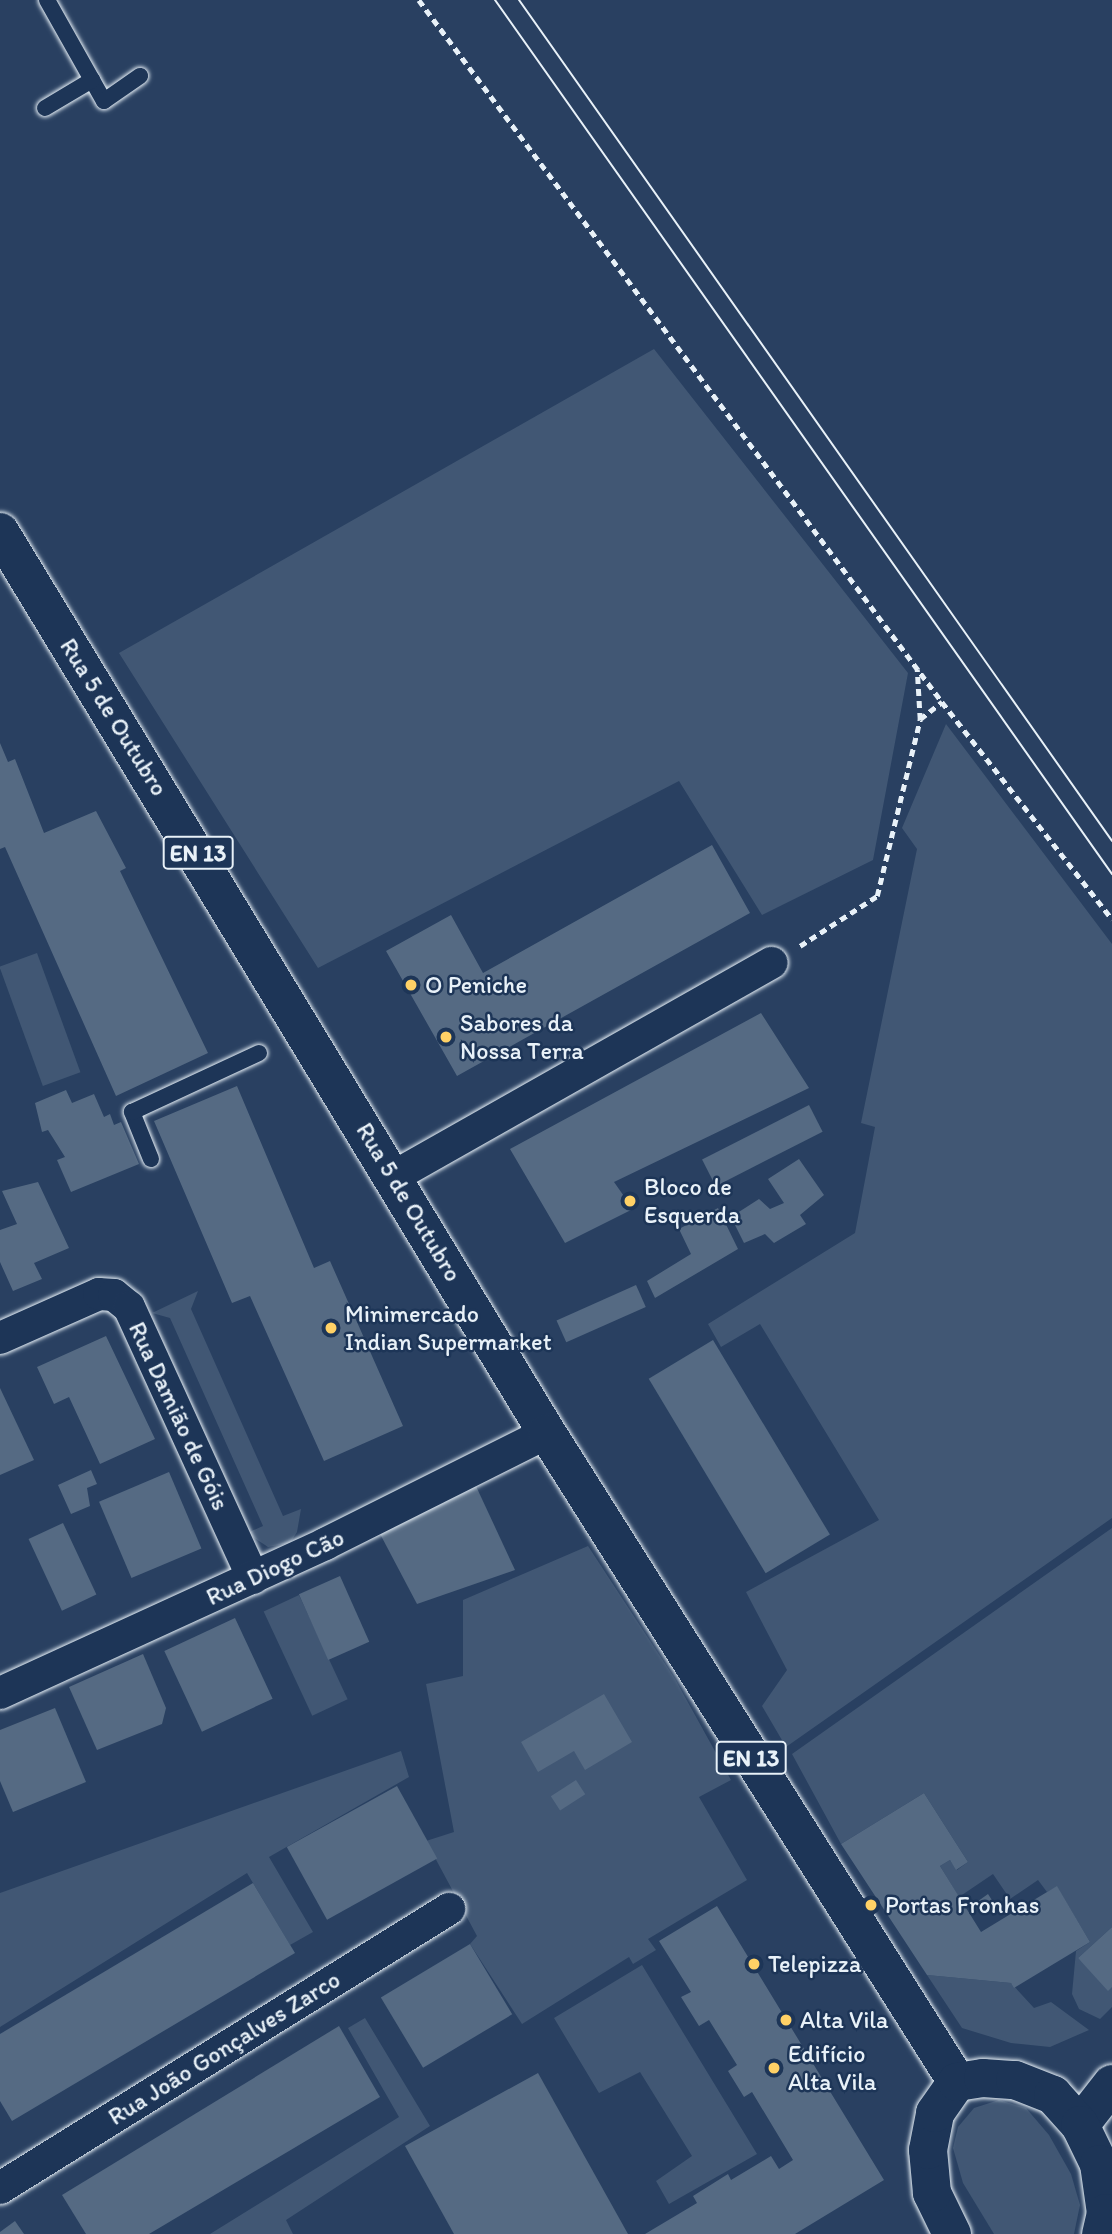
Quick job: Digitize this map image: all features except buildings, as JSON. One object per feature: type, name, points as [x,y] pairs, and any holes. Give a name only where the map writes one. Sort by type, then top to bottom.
[{"type":"main road","name":"Rua 5 de Outubro","points":[[0,532],[547,1433],[957,2082]]},
{"type":"main road","points":[[952,2234],[932,2193],[928,2150],[935,2113],[957,2082],[1015,2080],[1053,2095],[1080,2124],[1099,2164],[1105,2213],[1101,2234]]},
{"type":"main road","points":[[1080,2124],[1111,2084]]},
{"type":"street","points":[[393,1177],[772,963]]},
{"type":"street","name":"Rua Damião de Góis","points":[[0,1338],[99,1294],[114,1295],[129,1307],[253,1578]]},
{"type":"street","name":"Rua Diogo Cão","points":[[0,1693],[253,1578],[547,1433]]},
{"type":"street","name":"Rua João Gonçalves Zarco","points":[[0,2189],[449,1909]]},
{"type":"lane","points":[[47,0],[104,101],[140,76]]},
{"type":"lane","points":[[45,108],[92,80]]},
{"type":"lane","points":[[151,1159],[132,1112],[259,1053]]},
{"type":"path","points":[[419,0],[942,702],[1112,919]]},
{"type":"path","points":[[772,963],[877,896],[920,720],[917,668]]},
{"type":"path","points":[[920,720],[942,702]]},
{"type":"shaded area","points":[[654,349],[908,673],[873,860],[762,915],[679,781],[318,968],[119,653]]},
{"type":"shaded area","points":[[946,724],[1112,944],[1112,1518],[786,1747],[762,1706],[787,1670],[746,1592],[879,1520],[760,1324],[721,1347],[708,1324],[855,1233],[875,1127],[861,1123],[917,849],[902,828]]},
{"type":"shaded area","points":[[37,953],[80,1072],[43,1086],[0,968]]},
{"type":"shaded area","points":[[198,1291],[191,1309],[283,1516],[301,1509],[297,1532],[290,1543],[268,1547],[247,1533],[263,1526],[170,1318],[152,1313]]},
{"type":"shaded area","points":[[1112,1528],[1112,1927],[1078,1958],[1112,1987],[1112,2007],[1100,2019],[1079,2009],[1072,1994],[1076,1951],[1090,1942],[1057,1887],[1047,1892],[1038,1880],[1010,1899],[993,1874],[959,1897],[940,1866],[950,1860],[957,1870],[968,1862],[924,1793],[841,1844],[792,1754]]},
{"type":"shaded area","points":[[588,1546],[675,1679],[731,1780],[699,1797],[747,1880],[648,1939],[656,1950],[633,1964],[629,1957],[522,2024],[470,1944],[477,1936],[426,1841],[454,1832],[426,1684],[463,1676],[463,1600]]},
{"type":"shaded area","points":[[299,1595],[348,1699],[312,1716],[264,1611]]},
{"type":"shaded area","points":[[401,1751],[409,1777],[269,1857],[313,1932],[290,1945],[247,1873],[0,2027],[0,1893]]},
{"type":"shaded area","points":[[642,1965],[757,2154],[669,2204],[656,2181],[692,2156],[640,2072],[599,2093],[554,2018]]},
{"type":"shaded area","points":[[927,1975],[1011,1983],[1034,2008],[1051,2002],[1089,2030],[1050,2047],[1011,2043],[962,2028]]},
{"type":"shaded area","points":[[365,2018],[430,2126],[286,2220],[293,2234],[210,2234],[399,2117],[348,2028]]},
{"type":"shaded area","points":[[999,2100],[1026,2108],[1049,2135],[1071,2174],[1080,2205],[1074,2234],[994,2234],[963,2183],[953,2148],[958,2127],[974,2108]]},
{"type":"tram line","points":[[495,0],[1112,874]]},
{"type":"tram line","points":[[519,0],[1112,841]]},
{"type":"place","name":"O Peniche","points":[[411,985]]},
{"type":"place","name":"Sabores da Nossa Terra","points":[[446,1037]]},
{"type":"place","name":"Bloco de Esquerda","points":[[630,1201]]},
{"type":"place","name":"Minimercado Indian Supermarket","points":[[331,1328]]},
{"type":"place","name":"Portas Fronhas","points":[[871,1905]]},
{"type":"place","name":"Telepizza","points":[[754,1964]]},
{"type":"place","name":"Alta Vila","points":[[786,2020]]},
{"type":"place","name":"Edifício Alta Vila","points":[[774,2068]]}]
